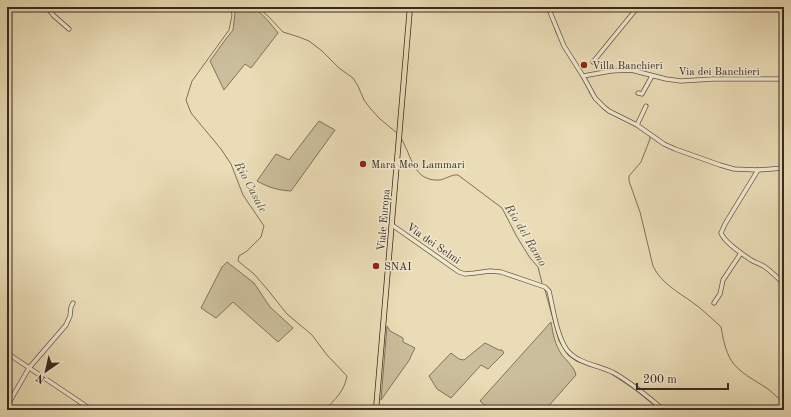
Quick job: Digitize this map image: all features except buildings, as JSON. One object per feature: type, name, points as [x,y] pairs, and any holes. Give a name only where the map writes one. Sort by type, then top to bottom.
[{"type":"main road","name":"Viale Europa","points":[[376,410],[410,7]]},
{"type":"street","points":[[47,7],[69,29]]},
{"type":"street","points":[[548,7],[564,46],[595,98],[615,115],[637,125],[664,144],[720,165],[734,169],[758,170],[784,168]]},
{"type":"street","points":[[593,62],[638,7]]},
{"type":"street","name":"Via dei Banchieri","points":[[583,76],[600,72],[631,70],[652,76],[681,81],[713,79],[784,79]]},
{"type":"street","points":[[638,93],[642,94],[652,76]]},
{"type":"street","points":[[637,125],[646,106]]},
{"type":"street","points":[[758,170],[721,233],[727,242],[741,253],[764,266],[784,284]]},
{"type":"street","name":"Via dei Selmi","points":[[392,225],[459,272],[465,274],[475,274],[490,271],[501,272],[544,287],[549,291],[559,333],[567,350],[580,360],[618,375],[634,385],[664,410]]},
{"type":"street","points":[[714,303],[720,294],[723,280],[741,253]]},
{"type":"street","points":[[7,406],[29,368],[66,325],[73,303]]},
{"type":"street","points":[[7,353],[92,410]]},
{"type":"shaded area","points":[[232,7],[251,7],[255,9],[263,15],[278,33],[251,68],[245,64],[224,90],[210,61],[233,30],[235,13]]},
{"type":"shaded area","points":[[319,121],[335,130],[291,191],[274,188],[257,181],[276,154],[289,160]]},
{"type":"shaded area","points":[[227,262],[254,283],[270,307],[293,328],[278,342],[233,302],[216,318],[201,308],[222,267]]},
{"type":"shaded area","points":[[551,322],[558,347],[576,375],[545,410],[490,410],[480,401]]},
{"type":"shaded area","points":[[387,326],[390,331],[403,338],[403,342],[415,348],[410,359],[381,400]]},
{"type":"shaded area","points":[[485,343],[502,350],[504,353],[488,369],[481,365],[451,398],[437,389],[429,376],[451,353],[459,359],[464,360]]},
{"type":"waterway","name":"Rio Casale","points":[[230,7],[232,15],[229,30],[192,81],[186,100],[191,113],[221,149],[231,164],[243,195],[264,226],[261,237],[247,251],[239,256],[238,261],[254,274],[287,314],[312,335],[327,355],[347,376],[344,387],[336,399],[325,410]]},
{"type":"waterway","name":"Rio del Ramo","points":[[257,7],[283,32],[309,41],[322,51],[339,68],[353,78],[364,100],[370,108],[380,119],[397,133]]},
{"type":"waterway","points":[[554,26],[557,35]]},
{"type":"waterway","points":[[589,92],[592,96]]},
{"type":"waterway","points":[[650,136],[641,162],[629,176],[629,181],[640,212],[653,266],[656,272],[665,282],[699,307],[721,327],[723,340],[734,365],[743,373],[768,389],[784,403]]},
{"type":"waterway","name":"Rio del Ramo","points":[[401,138],[414,166],[424,177],[431,180],[440,180],[458,175],[502,208],[517,237],[530,258],[538,267],[542,283]]},
{"type":"waterway","name":"Rio del Ramo","points":[[545,290],[559,341],[568,355],[576,361],[610,373],[634,389],[660,410]]},
{"type":"place","name":"Villa Banchieri","points":[[584,65]]},
{"type":"place","name":"Mara Meo Lammari","points":[[363,164]]},
{"type":"place","name":"SNAI","points":[[376,266]]}]
